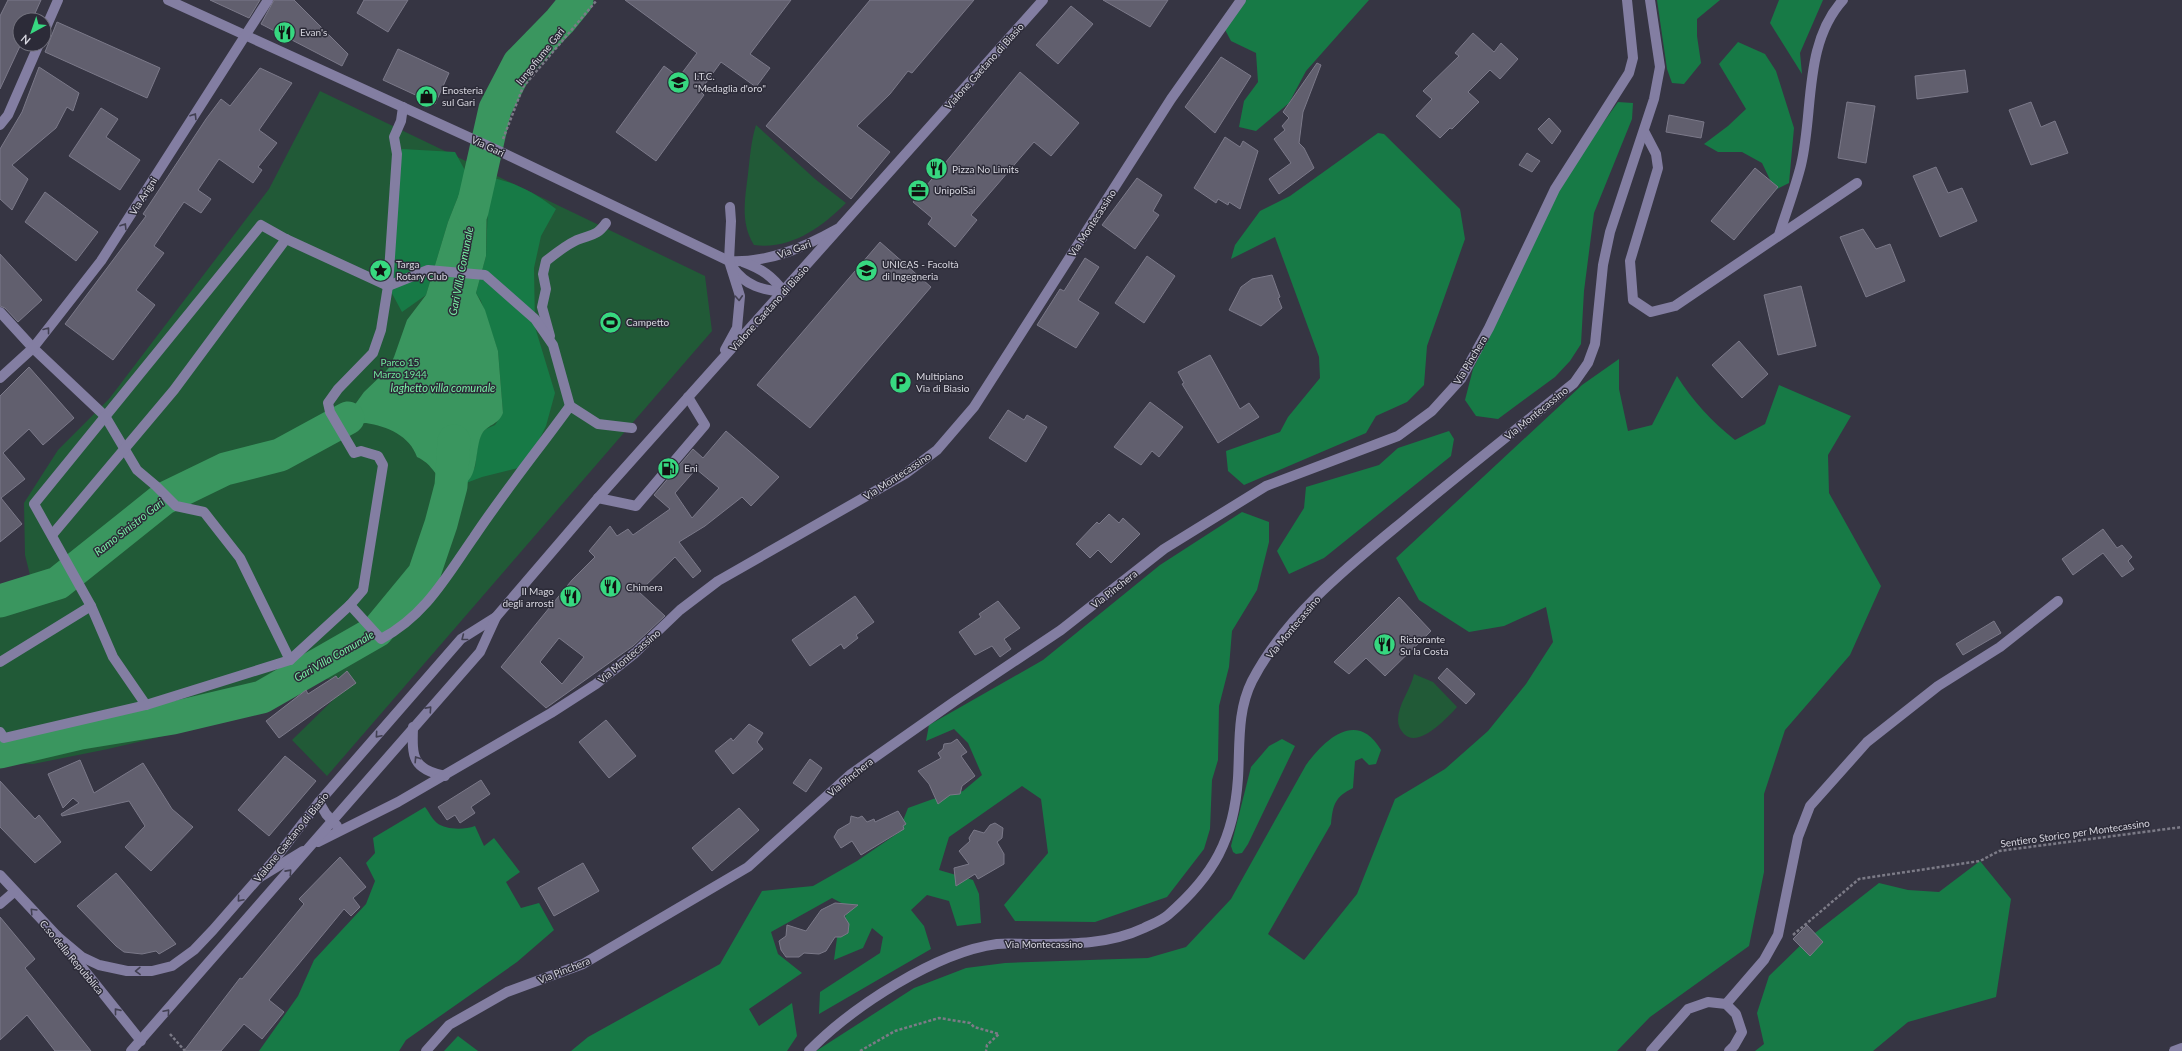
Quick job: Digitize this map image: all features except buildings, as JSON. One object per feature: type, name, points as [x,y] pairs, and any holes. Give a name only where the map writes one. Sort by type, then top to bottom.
[{"type":"street","points":[[52,14],[58,0]]},
{"type":"street","name":"Via Gari","points":[[168,0],[244,36],[497,150],[729,261],[742,262],[760,268],[769,275],[784,292]]},
{"type":"street","name":"Via Arigni","points":[[0,378],[33,348],[101,261],[268,0]]},
{"type":"street","name":"Vialone Gaetano di Biasio","points":[[131,1051],[333,822],[413,727],[480,652],[496,617],[598,498],[844,225],[1043,0]]},
{"type":"street","name":"Via Montecassino","points":[[257,879],[312,846],[445,776],[596,684],[635,653],[680,610],[718,581],[905,474],[937,450],[974,407],[1171,99],[1241,0]]},
{"type":"street","name":"Via Pinchera","points":[[426,1051],[449,1025],[507,992],[582,964],[748,867],[851,774],[955,701],[1061,630],[1164,549],[1266,486],[1398,436],[1432,411],[1461,378],[1489,328],[1554,189],[1629,74],[1633,58],[1627,0]]},
{"type":"street","name":"Via Montecassino","points":[[809,1051],[829,1030],[856,1011],[909,977],[953,955],[998,944],[1086,944],[1130,934],[1164,918],[1191,894],[1214,865],[1232,822],[1238,778],[1238,739],[1242,707],[1251,683],[1279,640],[1309,603],[1352,563],[1574,383],[1588,363],[1595,344],[1603,265],[1610,232],[1654,99],[1660,67],[1650,0]]},
{"type":"street","points":[[1779,235],[1801,165],[1819,39],[1833,12],[1843,0]]},
{"type":"street","points":[[0,125],[8,115],[36,52]]},
{"type":"street","points":[[0,732],[4,738],[146,705],[290,660],[350,605],[363,590],[383,465],[378,456],[361,451],[354,453],[330,412],[328,403],[338,388],[373,353],[381,330],[388,286],[398,154],[394,137],[401,121],[403,107]]},
{"type":"street","points":[[1644,131],[1656,154],[1658,168],[1630,261],[1633,300],[1651,312],[1675,306],[1856,183]]},
{"type":"street","points":[[719,363],[737,328],[740,296],[729,261],[731,221],[730,207]]},
{"type":"street","points":[[606,223],[599,232],[589,237],[578,239],[546,261],[543,274],[546,289],[542,307],[570,406],[598,424],[632,428]]},
{"type":"street","points":[[146,705],[113,657],[91,606],[34,504],[261,225],[286,239],[388,286],[428,270],[484,275],[535,319],[553,345]]},
{"type":"street","name":"Via Gari","points":[[742,262],[796,251],[844,225]]},
{"type":"street","points":[[52,535],[174,390],[286,239]]},
{"type":"street","name":"Via Gari","points":[[729,261],[738,275],[750,285],[761,289],[784,292]]},
{"type":"street","points":[[0,312],[33,348],[105,416],[124,451],[137,470],[176,506],[204,512],[240,558],[290,660]]},
{"type":"street","points":[[598,498],[636,506],[704,424],[688,397]]},
{"type":"street","points":[[350,605],[381,639],[399,630],[435,593],[570,406]]},
{"type":"street","points":[[1726,1004],[1764,960],[1778,935],[1798,837],[1810,806],[1867,742],[1938,686],[2000,647],[2058,601]]},
{"type":"street","points":[[0,662],[91,606]]},
{"type":"street","name":"Vialone Gaetano di Biasio","points":[[57,936],[82,957],[99,965],[127,971],[152,971],[172,966],[194,950],[257,879],[319,802],[461,639],[496,617]]},
{"type":"street","points":[[413,727],[413,754],[417,761],[429,772],[445,776]]},
{"type":"street","points":[[319,802],[333,822],[342,831]]},
{"type":"street","name":"C.so della Repubblica","points":[[0,875],[14,892],[57,936],[141,1041]]},
{"type":"street","points":[[0,904],[14,892]]},
{"type":"street","points":[[1651,1051],[1688,1009],[1708,1002],[1726,1004],[1736,1014],[1742,1032],[1734,1046],[1729,1051]]},
{"type":"street","points":[[2174,1051],[2182,1048]]},
{"type":"path","name":"lungofiume Gari","points":[[497,150],[506,133],[523,87],[597,0]]},
{"type":"path","name":"Sentiero Storico per Montecassino","points":[[1788,939],[1859,878],[1980,861],[1999,851],[2182,827]]},
{"type":"path","points":[[860,1051],[895,1031],[939,1018],[970,1023],[974,1027],[999,1034],[987,1045],[986,1051]]},
{"type":"path","points":[[170,1034],[185,1051]]},
{"type":"green space","name":"Parco 15 Marzo 1944","points":[[320,91],[705,276],[712,331],[327,776],[292,740],[334,699],[338,690],[330,679],[310,680],[262,713],[108,749],[33,764],[9,763],[0,766],[0,590],[30,575],[25,555],[24,503],[58,450],[109,399],[269,189]]},
{"type":"green space","points":[[756,125],[815,179],[846,203],[826,221],[804,235],[780,244],[767,246],[754,245],[745,219],[746,193],[752,143]]},
{"type":"green space","points":[[1414,674],[1433,682],[1457,707],[1433,730],[1417,738],[1410,738],[1401,731],[1398,720],[1402,702]]},
{"type":"shaded area","points":[[1244,0],[1369,0],[1306,71],[1289,103],[1256,131],[1239,127],[1244,101],[1258,82],[1256,53],[1231,41],[1223,26]]},
{"type":"shaded area","points":[[1657,0],[1720,0],[1697,19],[1697,36],[1701,63],[1684,84],[1672,83],[1667,69]]},
{"type":"shaded area","points":[[1779,0],[1823,0],[1800,53],[1802,74],[1770,23]]},
{"type":"shaded area","points":[[1738,42],[1765,54],[1776,71],[1794,128],[1789,183],[1775,190],[1762,163],[1742,152],[1718,152],[1704,144],[1728,126],[1746,109],[1719,64]]},
{"type":"shaded area","points":[[1618,102],[1633,103],[1632,119],[1594,213],[1584,291],[1581,344],[1570,361],[1555,377],[1498,419],[1476,416],[1465,400],[1473,369],[1567,173]]},
{"type":"shaded area","points":[[1378,133],[1384,134],[1460,209],[1465,239],[1427,346],[1424,385],[1407,402],[1376,416],[1366,433],[1244,485],[1228,471],[1226,451],[1280,432],[1288,417],[1320,378],[1319,357],[1275,237],[1231,259],[1235,245],[1260,211],[1290,196]]},
{"type":"shaded area","points":[[402,149],[455,152],[467,174],[448,222],[426,295],[402,312],[388,286],[395,175]]},
{"type":"shaded area","points":[[489,177],[508,182],[524,189],[556,209],[541,236],[534,268],[535,327],[555,393],[546,426],[526,466],[482,477],[466,483],[475,467],[478,443],[482,433],[486,429],[495,425],[503,413],[498,351],[481,301],[476,293],[486,256]]},
{"type":"shaded area","points":[[1619,359],[1619,389],[1628,431],[1652,425],[1677,376],[1689,394],[1703,410],[1718,426],[1735,440],[1765,424],[1779,385],[1851,416],[1828,455],[1829,493],[1881,586],[1850,655],[1785,730],[1764,794],[1764,872],[1749,946],[1650,1017],[1617,1051],[816,1051],[914,988],[966,968],[1005,963],[1148,958],[1186,947],[1231,899],[1306,765],[1314,755],[1332,738],[1342,732],[1352,730],[1362,732],[1372,738],[1381,750],[1376,764],[1369,765],[1362,758],[1355,761],[1353,788],[1342,795],[1336,802],[1331,824],[1268,934],[1304,960],[1357,894],[1395,799],[1445,769],[1488,731],[1526,684],[1553,642],[1546,607],[1504,626],[1469,632],[1419,600],[1396,558],[1582,385]]},
{"type":"shaded area","points":[[1449,431],[1454,439],[1451,456],[1324,558],[1289,574],[1277,551],[1304,508],[1306,487],[1379,465],[1398,448]]},
{"type":"shaded area","points":[[1242,512],[1269,522],[1269,542],[1257,590],[1232,631],[1229,667],[1219,706],[1218,760],[1212,780],[1210,829],[1204,849],[1167,897],[1095,922],[1015,921],[1004,905],[1048,853],[1041,799],[1022,786],[949,837],[939,870],[973,880],[979,894],[981,923],[957,926],[949,901],[927,895],[911,910],[924,926],[931,949],[819,1014],[820,992],[880,953],[883,937],[872,928],[863,948],[834,960],[837,938],[849,907],[832,898],[771,932],[778,954],[802,973],[749,1009],[759,1026],[792,1003],[797,1036],[787,1051],[571,1051],[588,1037],[720,964],[762,891],[813,886],[857,861],[898,833],[908,808],[933,799],[963,791],[982,775],[968,743],[954,729],[926,741],[929,725],[1043,660],[1160,565]]},
{"type":"shaded area","points":[[1282,739],[1295,746],[1248,844],[1242,853],[1236,854],[1233,852],[1231,846],[1251,767],[1269,746]]},
{"type":"shaded area","points":[[425,807],[435,821],[445,827],[461,829],[475,826],[484,846],[494,838],[520,872],[506,882],[521,908],[539,903],[554,930],[517,962],[406,1040],[399,1051],[259,1051],[298,996],[314,960],[366,904],[375,881],[366,863],[375,853],[373,838]]},
{"type":"shaded area","points":[[1980,861],[2011,899],[1996,997],[1908,1022],[1873,1051],[1755,1051],[1764,1044],[1757,1013],[1769,976],[1806,940],[1879,883],[1908,890],[1939,892]]},
{"type":"shaded area","points":[[458,1036],[478,1051],[444,1051]]},
{"type":"water","name":"laghetto villa comunale","points":[[482,168],[487,171],[490,185],[487,193],[486,256],[476,293],[485,310],[498,351],[503,413],[498,420],[483,432],[479,442],[475,467],[469,480],[463,484],[454,486],[440,479],[426,463],[417,457],[409,443],[397,433],[374,424],[350,422],[348,418],[351,410],[364,392],[388,369],[394,357],[407,320],[426,295],[448,222],[467,174],[473,169]]},
{"type":"waterway","name":"Gari Villa Comunale","points":[[472,211],[495,109],[519,63],[560,21],[577,0]]},
{"type":"waterway","name":"Ramo Sinistro Gari","points":[[0,601],[58,583],[163,499],[225,469],[280,455],[348,418]]},
{"type":"waterway","name":"Gari Villa Comunale","points":[[0,752],[81,733],[173,718],[262,697],[377,631],[424,574],[441,524],[451,486],[454,441]]},
{"type":"place","name":"Evan's","points":[[285,32]]},
{"type":"place","name":"I.T.C. \"Medaglia d'oro\"","points":[[679,82]]},
{"type":"place","name":"Enosteria sul Gari","points":[[427,96]]},
{"type":"place","name":"Pizza No Limits","points":[[936,169]]},
{"type":"place","name":"UnipolSai","points":[[918,190]]},
{"type":"place","name":"Targa Rotary Club","points":[[381,270]]},
{"type":"place","name":"UNICAS - Facoltà di Ingegneria","points":[[867,270]]},
{"type":"place","name":"Campetto","points":[[610,322]]},
{"type":"place","name":"Multipiano Via di Biasio","points":[[900,382]]},
{"type":"place","name":"Eni","points":[[668,468]]},
{"type":"place","name":"Chimera","points":[[611,587]]},
{"type":"place","name":"Il Mago degli arrosti","points":[[570,597]]},
{"type":"place","name":"Ristorante Su la Costa","points":[[1384,645]]}]
